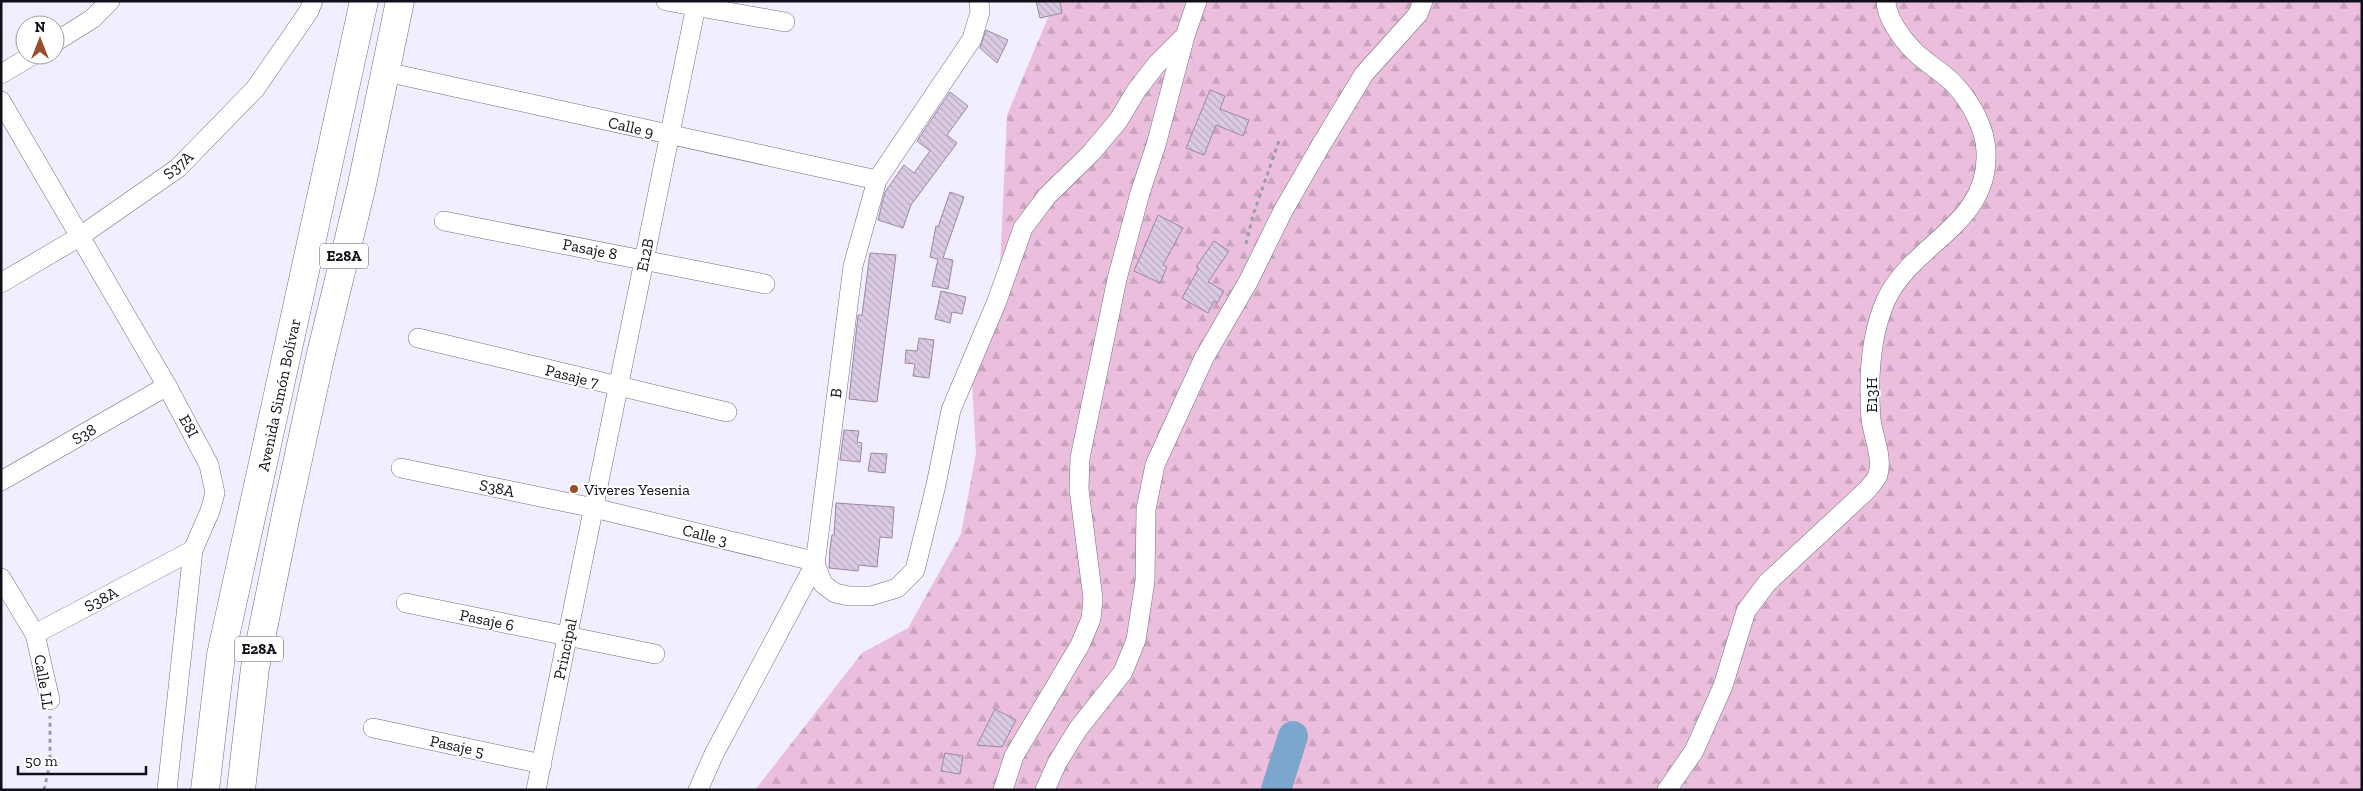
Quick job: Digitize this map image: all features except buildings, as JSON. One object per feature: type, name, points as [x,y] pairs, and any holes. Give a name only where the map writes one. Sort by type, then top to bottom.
[{"type":"highway","name":"Avenida Simón Bolívar","points":[[205,790],[221,655],[364,1]]},
{"type":"highway","name":"Avenida Simón Bolívar","points":[[241,790],[255,668],[287,510],[386,72],[400,1]]},
{"type":"highway","points":[[269,441],[282,438],[289,440],[293,448],[287,510]]},
{"type":"street","points":[[65,36],[92,19],[110,1]]},
{"type":"street","name":"S37A","points":[[1,283],[79,237],[178,168],[255,89],[309,10],[313,1]]},
{"type":"street","points":[[666,1],[696,4],[786,22]]},
{"type":"street","name":"B","points":[[698,790],[714,754],[815,564],[853,266],[877,180],[972,39],[980,12],[979,1]]},
{"type":"street","points":[[1003,790],[1014,756],[1080,645],[1091,619],[1093,599],[1079,489],[1080,458],[1117,279],[1197,1]]},
{"type":"street","name":"E13H","points":[[1666,790],[1694,751],[1723,686],[1746,611],[1767,583],[1867,490],[1878,475],[1878,450],[1871,420],[1871,348],[1886,300],[1916,259],[1940,240],[1970,208],[1983,182],[1986,150],[1976,115],[1953,84],[1912,50],[1894,25],[1886,8],[1886,1]]},
{"type":"street","name":"E12B","points":[[594,508],[696,4]]},
{"type":"street","points":[[1045,790],[1057,763],[1078,729],[1123,672],[1136,640],[1145,581],[1146,509],[1155,465],[1204,358],[1248,282],[1283,211],[1364,74],[1418,6]]},
{"type":"street","points":[[815,564],[823,584],[835,593],[849,596],[871,596],[897,588],[915,570],[936,485],[950,410],[997,301],[1023,228],[1047,196],[1092,153],[1118,121],[1136,91],[1156,65],[1186,36]]},
{"type":"street","points":[[1,74],[16,65]]},
{"type":"street","name":"Calle 9","points":[[386,72],[877,180]]},
{"type":"street","name":"E8I","points":[[1,102],[167,386],[210,465],[215,493],[210,511],[193,550],[167,790]]},
{"type":"street","name":"Pasaje 8","points":[[444,220],[765,284]]},
{"type":"street","name":"Pasaje 7","points":[[418,338],[727,412]]},
{"type":"street","name":"S38","points":[[1,481],[167,386]]},
{"type":"street","name":"S38A","points":[[401,468],[594,508]]},
{"type":"street","name":"Calle 3","points":[[594,508],[805,558],[815,564]]},
{"type":"street","name":"Principal","points":[[536,790],[594,508]]},
{"type":"street","name":"S38A","points":[[35,634],[193,550]]},
{"type":"street","name":"Calle LL","points":[[1,578],[35,634],[50,700]]},
{"type":"street","name":"Pasaje 6","points":[[406,603],[655,654]]},
{"type":"street","name":"Pasaje 5","points":[[373,728],[542,764]]},
{"type":"path","points":[[1248,282],[1244,260],[1247,235],[1280,138]]},
{"type":"path","name":"Calle LL","points":[[44,790],[50,764],[50,700]]},
{"type":"green space","points":[[1055,1],[2362,1],[2362,790],[755,790],[862,653],[908,628],[961,534],[976,453],[971,366],[1000,267],[1007,115]]},
{"type":"waterway","points":[[1276,790],[1293,736]]},
{"type":"place","name":"Viveres Yesenia","points":[[574,489]]}]
